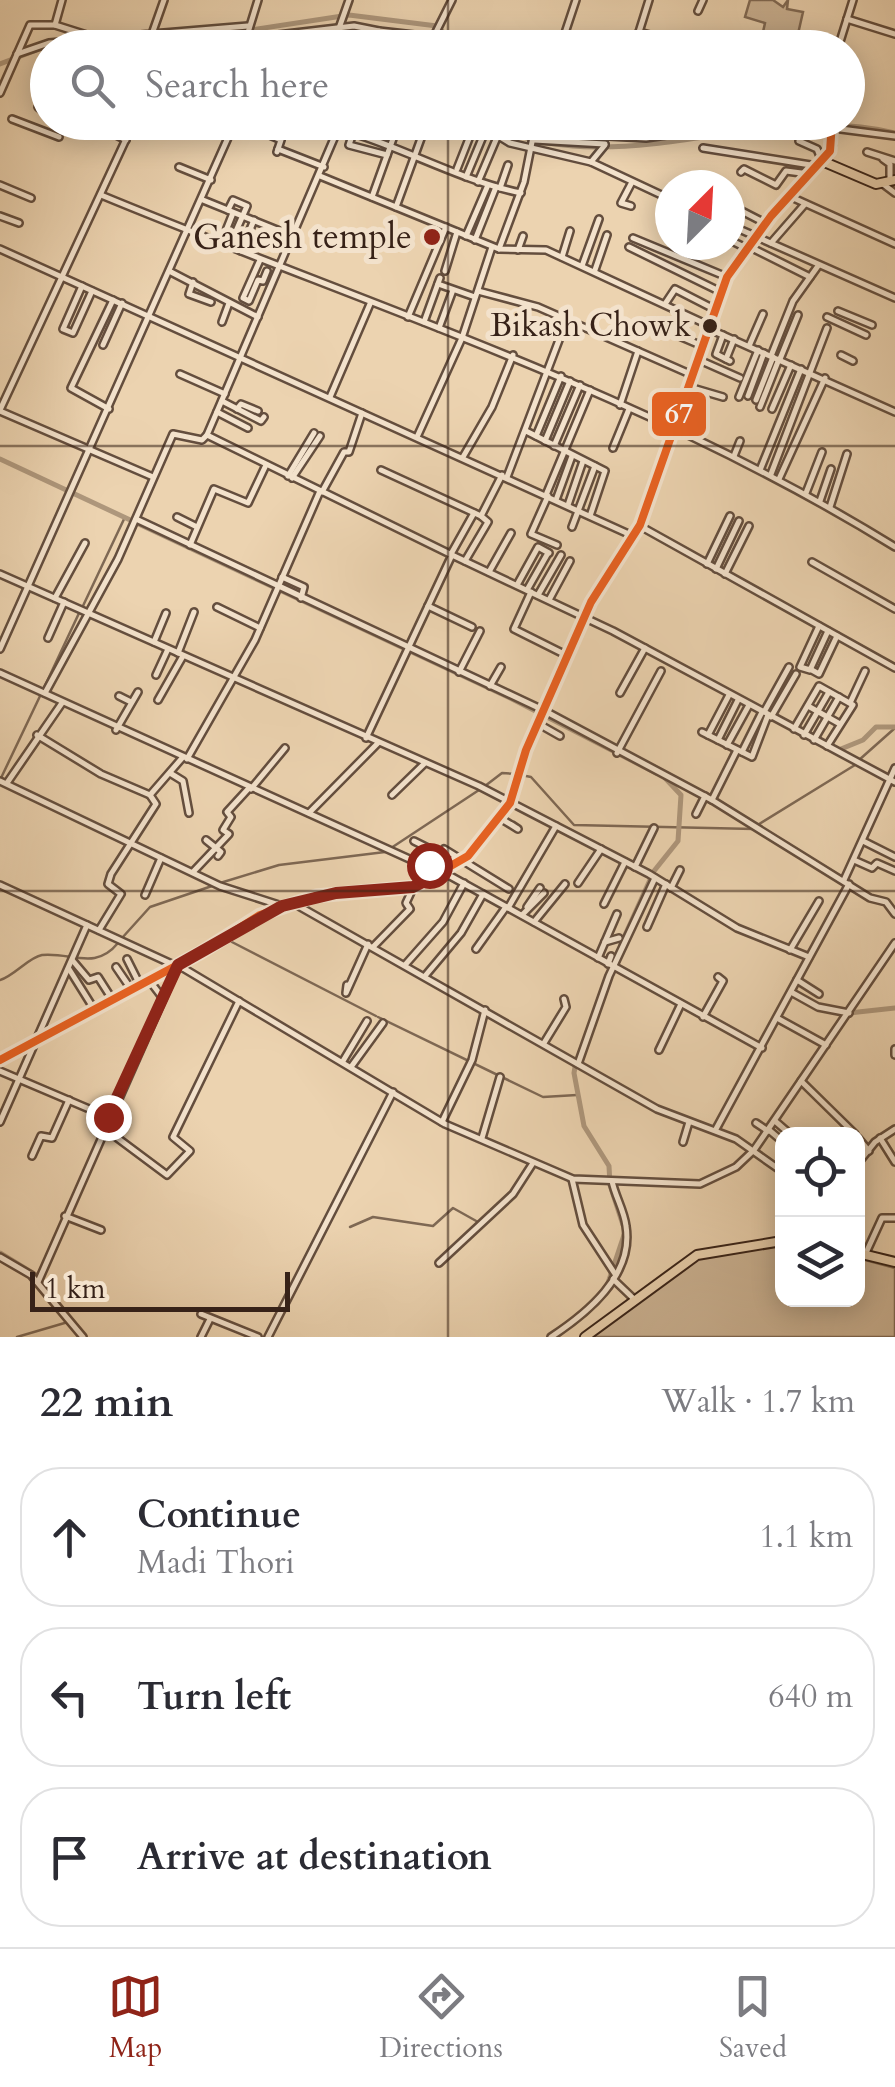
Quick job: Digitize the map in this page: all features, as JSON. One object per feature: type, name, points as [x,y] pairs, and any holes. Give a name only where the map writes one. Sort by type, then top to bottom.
[{"type":"main road","points":[[0,1060],[282,906],[336,893],[413,887],[462,862],[511,802],[540,715],[585,616],[640,525],[727,277],[755,236],[820,164],[889,182]]},
{"type":"main road","points":[[585,1337],[697,1255],[775,1241]]},
{"type":"main road","points":[[865,1255],[895,1262]]},
{"type":"street","points":[[56,25],[62,0]]},
{"type":"street","points":[[153,30],[164,0]]},
{"type":"street","points":[[248,30],[258,0]]},
{"type":"street","points":[[338,28],[349,0]]},
{"type":"street","points":[[437,30],[452,0]]},
{"type":"street","points":[[566,30],[576,0]]},
{"type":"street","points":[[640,30],[649,0]]},
{"type":"street","points":[[698,12],[703,0]]},
{"type":"street","points":[[844,30],[852,0]]},
{"type":"street","points":[[847,19],[895,34]]},
{"type":"street","points":[[0,93],[30,25],[56,25],[71,30]]},
{"type":"street","points":[[325,30],[365,30]]},
{"type":"street","points":[[16,57],[30,51]]},
{"type":"street","points":[[12,119],[30,124]]},
{"type":"street","points":[[865,131],[895,136]]},
{"type":"street","points":[[126,140],[0,411],[154,477]]},
{"type":"street","points":[[1,646],[229,140]]},
{"type":"street","points":[[282,140],[278,150],[324,167]]},
{"type":"street","points":[[44,693],[90,614],[173,434],[202,440],[207,435],[334,140]]},
{"type":"street","points":[[352,140],[350,145],[386,155]]},
{"type":"street","points":[[377,140],[478,182],[521,193]]},
{"type":"street","points":[[372,197],[392,140]]},
{"type":"street","points":[[396,207],[420,140]]},
{"type":"street","points":[[458,169],[469,140]]},
{"type":"street","points":[[466,177],[482,140]]},
{"type":"street","points":[[478,182],[496,140]]},
{"type":"street","points":[[516,140],[591,162],[655,192]]},
{"type":"street","points":[[418,438],[521,193],[534,140]]},
{"type":"street","points":[[591,162],[607,140]]},
{"type":"street","points":[[820,164],[832,148],[832,140]]},
{"type":"street","points":[[799,141],[818,149],[820,164]]},
{"type":"street","points":[[533,144],[605,146]]},
{"type":"street","points":[[703,148],[820,164]]},
{"type":"street","points":[[867,152],[890,164],[889,182],[895,193]]},
{"type":"street","points":[[883,159],[895,161]]},
{"type":"street","points":[[475,240],[508,165]]},
{"type":"street","points":[[179,167],[211,180]]},
{"type":"street","points":[[745,170],[775,185],[786,171],[809,174]]},
{"type":"street","points":[[320,176],[496,248],[539,249],[582,266],[895,412]]},
{"type":"street","points":[[631,206],[621,203],[632,182]]},
{"type":"street","points":[[466,236],[488,184]]},
{"type":"street","points":[[0,185],[30,198]]},
{"type":"street","points":[[101,195],[370,304],[550,371],[734,456],[806,493],[895,547]]},
{"type":"street","points":[[789,196],[895,244]]},
{"type":"street","points":[[203,200],[294,236]]},
{"type":"street","points":[[221,243],[233,200],[247,206],[229,246]]},
{"type":"street","points":[[771,244],[805,204]]},
{"type":"street","points":[[745,213],[766,224]]},
{"type":"street","points":[[0,216],[19,223]]},
{"type":"street","points":[[582,266],[599,218]]},
{"type":"street","points":[[241,252],[254,220]]},
{"type":"street","points":[[408,317],[446,228]]},
{"type":"street","points":[[562,258],[570,231]]},
{"type":"street","points":[[445,271],[457,232]]},
{"type":"street","points":[[745,232],[895,298]]},
{"type":"street","points":[[594,271],[607,235]]},
{"type":"street","points":[[518,250],[522,236]]},
{"type":"street","points":[[633,238],[727,277]]},
{"type":"street","points":[[747,247],[810,276]]},
{"type":"street","points":[[629,248],[721,292]]},
{"type":"street","points":[[0,249],[633,536]]},
{"type":"street","points":[[260,260],[243,298],[249,301],[258,280],[263,281],[267,271]]},
{"type":"street","points":[[758,404],[771,356],[793,301],[818,265]]},
{"type":"street","points":[[172,272],[258,317]]},
{"type":"street","points":[[424,323],[439,281],[453,290],[567,319],[690,374]]},
{"type":"street","points":[[193,282],[190,294],[211,302]]},
{"type":"street","points":[[82,286],[63,329],[74,333],[92,291]]},
{"type":"street","points":[[665,304],[675,289],[714,309]]},
{"type":"street","points":[[439,328],[442,311],[453,290]]},
{"type":"street","points":[[110,410],[71,388],[113,300]]},
{"type":"street","points":[[103,345],[122,303]]},
{"type":"street","points":[[222,322],[229,303]]},
{"type":"street","points":[[330,397],[370,304]]},
{"type":"street","points":[[838,310],[872,325]]},
{"type":"street","points":[[749,346],[763,314]]},
{"type":"street","points":[[748,396],[798,315]]},
{"type":"street","points":[[827,317],[866,335]]},
{"type":"street","points":[[366,738],[452,555],[504,476],[526,431],[567,319]]},
{"type":"street","points":[[651,324],[700,345]]},
{"type":"street","points":[[771,475],[827,328]]},
{"type":"street","points":[[723,335],[716,354],[728,360],[734,339]]},
{"type":"street","points":[[620,405],[638,352]]},
{"type":"street","points":[[462,457],[492,407],[513,355]]},
{"type":"street","points":[[841,355],[854,360]]},
{"type":"street","points":[[739,397],[771,356]]},
{"type":"street","points":[[696,358],[740,378]]},
{"type":"street","points":[[772,409],[791,365]]},
{"type":"street","points":[[760,470],[801,369]]},
{"type":"street","points":[[180,374],[225,394]]},
{"type":"street","points":[[536,436],[560,376]]},
{"type":"street","points":[[779,479],[825,378]]},
{"type":"street","points":[[545,442],[570,380]]},
{"type":"street","points":[[554,446],[580,385]]},
{"type":"street","points":[[686,386],[707,398],[723,397]]},
{"type":"street","points":[[569,656],[514,628],[548,553],[556,545],[531,534],[590,390]]},
{"type":"street","points":[[222,401],[262,421],[264,417]]},
{"type":"street","points":[[236,409],[241,404],[258,411]]},
{"type":"street","points":[[613,448],[628,409]]},
{"type":"street","points":[[217,412],[248,428]]},
{"type":"street","points":[[150,796],[185,758],[233,678],[260,628],[321,492],[344,452],[350,452],[362,412]]},
{"type":"street","points":[[526,431],[605,472],[590,516]]},
{"type":"street","points":[[290,477],[317,434]]},
{"type":"street","points":[[207,435],[585,616],[892,781]]},
{"type":"street","points":[[734,456],[740,441]]},
{"type":"street","points":[[806,493],[822,452]]},
{"type":"street","points":[[830,507],[848,454]]},
{"type":"street","points":[[556,500],[572,456]]},
{"type":"street","points":[[568,505],[583,461]]},
{"type":"street","points":[[190,544],[214,489],[248,503],[266,466]]},
{"type":"street","points":[[572,527],[595,466]]},
{"type":"street","points":[[820,501],[831,469]]},
{"type":"street","points":[[381,470],[488,522],[465,561]]},
{"type":"street","points":[[707,564],[730,516]]},
{"type":"street","points":[[176,517],[197,527]]},
{"type":"street","points":[[136,521],[407,651],[490,686],[540,715],[705,796],[886,902],[895,914]]},
{"type":"street","points":[[716,568],[739,521]]},
{"type":"street","points":[[640,525],[895,668]]},
{"type":"street","points":[[725,574],[748,526]]},
{"type":"street","points":[[489,572],[511,533]]},
{"type":"street","points":[[720,537],[739,546]]},
{"type":"street","points":[[56,598],[84,544]]},
{"type":"street","points":[[517,585],[538,547],[548,553]]},
{"type":"street","points":[[532,592],[561,555]]},
{"type":"street","points":[[548,600],[570,560]]},
{"type":"street","points":[[812,562],[895,609]]},
{"type":"street","points":[[282,577],[304,588],[302,598]]},
{"type":"street","points":[[1,578],[56,598],[511,802],[653,876],[736,928],[809,957]]},
{"type":"street","points":[[48,638],[64,602]]},
{"type":"street","points":[[428,606],[472,627]]},
{"type":"street","points":[[217,607],[260,628]]},
{"type":"street","points":[[154,642],[166,612]]},
{"type":"street","points":[[172,676],[194,612]]},
{"type":"street","points":[[819,626],[799,665],[819,674],[837,636]]},
{"type":"street","points":[[810,669],[828,631]]},
{"type":"street","points":[[458,672],[480,632]]},
{"type":"street","points":[[620,693],[645,648]]},
{"type":"street","points":[[158,700],[168,649]]},
{"type":"street","points":[[490,686],[500,667]]},
{"type":"street","points":[[729,695],[704,733],[752,758],[766,714],[789,667]]},
{"type":"street","points":[[617,753],[661,670]]},
{"type":"street","points":[[850,704],[866,671]]},
{"type":"street","points":[[0,674],[116,730],[391,848],[475,889],[762,1048]]},
{"type":"street","points":[[712,800],[740,751],[796,674]]},
{"type":"street","points":[[160,678],[172,676]]},
{"type":"street","points":[[160,678],[172,676]]},
{"type":"street","points":[[794,729],[819,686],[853,705],[826,747]]},
{"type":"street","points":[[116,730],[138,692]]},
{"type":"street","points":[[804,735],[829,692]]},
{"type":"street","points":[[119,696],[131,702]]},
{"type":"street","points":[[814,740],[838,697]]},
{"type":"street","points":[[718,740],[738,700]]},
{"type":"street","points":[[62,703],[3,782],[217,884],[282,906]]},
{"type":"street","points":[[728,745],[748,705]]},
{"type":"street","points":[[808,706],[841,724]]},
{"type":"street","points":[[833,707],[847,714]]},
{"type":"street","points":[[540,715],[560,736]]},
{"type":"street","points":[[37,735],[101,774],[150,796],[156,804],[108,880],[122,894],[99,930]]},
{"type":"street","points":[[308,814],[378,743]]},
{"type":"street","points":[[193,872],[229,834],[223,830],[231,817],[226,812],[285,748]]},
{"type":"street","points":[[392,795],[425,763]]},
{"type":"street","points":[[716,1129],[847,882],[895,768]]},
{"type":"street","points":[[170,773],[183,781],[189,813]]},
{"type":"street","points":[[696,814],[705,796]]},
{"type":"street","points":[[500,818],[518,830],[512,824]]},
{"type":"street","points":[[476,948],[486,942],[489,930],[556,826]]},
{"type":"street","points":[[635,867],[654,828]]},
{"type":"street","points":[[206,840],[222,854],[218,856]]},
{"type":"street","points":[[414,841],[440,854],[444,849],[508,889]]},
{"type":"street","points":[[864,841],[895,857]]},
{"type":"street","points":[[578,883],[600,849]]},
{"type":"street","points":[[145,895],[161,858]]},
{"type":"street","points":[[854,860],[872,868],[878,863],[895,870]]},
{"type":"street","points":[[604,904],[625,862]]},
{"type":"street","points":[[647,926],[680,870]]},
{"type":"street","points":[[475,889],[484,875]]},
{"type":"street","points":[[577,1063],[610,965],[653,876]]},
{"type":"street","points":[[405,965],[442,922],[464,884]]},
{"type":"street","points":[[534,922],[565,884]]},
{"type":"street","points":[[0,885],[177,966],[442,1122],[572,1179],[700,1184],[736,1167],[769,1131],[895,943]]},
{"type":"street","points":[[347,985],[371,946],[410,909],[406,902],[413,887]]},
{"type":"street","points":[[522,915],[527,907],[532,910],[542,891]]},
{"type":"street","points":[[425,976],[460,932],[483,894]]},
{"type":"street","points":[[790,950],[819,901]]},
{"type":"street","points":[[295,904],[577,1063],[690,1120],[716,1129],[775,1166]]},
{"type":"street","points":[[598,958],[618,914]]},
{"type":"street","points":[[495,922],[503,927]]},
{"type":"street","points":[[806,923],[822,932]]},
{"type":"street","points":[[0,1122],[87,925]]},
{"type":"street","points":[[489,930],[496,936]]},
{"type":"street","points":[[605,942],[619,938]]},
{"type":"street","points":[[610,965],[612,953]]},
{"type":"street","points":[[73,959],[89,980],[98,976],[112,999]]},
{"type":"street","points":[[127,959],[140,985]]},
{"type":"street","points":[[40,1280],[48,1250],[177,966]]},
{"type":"street","points":[[116,967],[162,997]]},
{"type":"street","points":[[68,968],[94,1008]]},
{"type":"street","points":[[703,1017],[724,981],[718,977]]},
{"type":"street","points":[[797,980],[819,994]]},
{"type":"street","points":[[791,992],[818,1007],[849,1013]]},
{"type":"street","points":[[544,1044],[566,1007],[564,999]]},
{"type":"street","points":[[104,1128],[167,1176],[190,1151],[173,1137],[239,1002]]},
{"type":"street","points":[[659,1050],[680,1004]]},
{"type":"street","points":[[442,1122],[472,1060],[485,1010]]},
{"type":"street","points":[[776,1018],[826,1045]]},
{"type":"street","points":[[343,1062],[367,1021]]},
{"type":"street","points":[[352,1067],[383,1023]]},
{"type":"street","points":[[0,1071],[108,1117]]},
{"type":"street","points":[[482,1138],[500,1076]]},
{"type":"street","points":[[801,1081],[847,1127]]},
{"type":"street","points":[[268,1337],[393,1092]]},
{"type":"street","points":[[32,1156],[40,1136],[52,1138],[68,1100]]},
{"type":"street","points":[[684,1142],[690,1120]]},
{"type":"street","points":[[775,1121],[782,1127]]},
{"type":"street","points":[[756,1122],[775,1136]]},
{"type":"street","points":[[865,1154],[895,1129]]},
{"type":"street","points":[[880,1138],[895,1162]]},
{"type":"street","points":[[865,1146],[868,1150]]},
{"type":"street","points":[[439,1263],[513,1194],[533,1163]]},
{"type":"street","points":[[572,1179],[583,1225],[613,1275],[634,1300]]},
{"type":"street","points":[[550,1337],[591,1310],[613,1275],[626,1228],[611,1180]]},
{"type":"street","points":[[65,1216],[102,1230]]},
{"type":"street","points":[[865,1247],[882,1218],[895,1218]]},
{"type":"street","points":[[0,1257],[22,1266],[40,1280],[83,1337]]},
{"type":"street","points":[[200,1314],[258,1337]]},
{"type":"street","points":[[201,1337],[210,1319]]},
{"type":"shaded area","points":[[750,0],[773,0],[783,7],[788,0],[787,9],[803,12],[799,30],[763,30],[765,23],[745,17]]},
{"type":"shaded area","points":[[775,1243],[775,1307],[865,1307],[865,1260],[895,1268],[895,1337],[588,1337],[702,1256]]},
{"type":"waterway","points":[[251,30],[349,15],[437,26],[441,30]]},
{"type":"waterway","points":[[0,64],[30,53]]},
{"type":"waterway","points":[[865,128],[895,133]]},
{"type":"waterway","points":[[534,140],[585,147],[683,140]]},
{"type":"waterway","points":[[0,459],[508,697],[656,773]]},
{"type":"waterway","points":[[82,608],[125,517]]},
{"type":"waterway","points":[[43,690],[80,611]]},
{"type":"waterway","points":[[1,778],[41,694]]},
{"type":"waterway","points":[[836,751],[863,740],[876,727],[895,727]]},
{"type":"waterway","points":[[859,760],[895,728]]},
{"type":"waterway","points":[[756,826],[855,765]]},
{"type":"waterway","points":[[485,786],[502,773],[516,774]]},
{"type":"waterway","points":[[521,775],[531,777],[574,825],[754,829]]},
{"type":"waterway","points":[[621,944],[654,871],[678,841],[681,795],[665,778]]},
{"type":"waterway","points":[[220,883],[279,865],[385,852],[479,790]]},
{"type":"waterway","points":[[122,938],[150,907],[212,886]]},
{"type":"waterway","points":[[228,940],[376,1016]]},
{"type":"waterway","points":[[0,980],[37,956],[92,958],[118,943]]},
{"type":"waterway","points":[[849,1013],[895,1008]]},
{"type":"waterway","points":[[378,1017],[543,1097],[577,1095]]},
{"type":"waterway","points":[[576,1061],[574,1073],[584,1126],[609,1166],[610,1185],[623,1225]]},
{"type":"waterway","points":[[350,1227],[373,1217],[433,1226],[453,1208],[478,1222]]},
{"type":"waterway","points":[[607,1286],[624,1235]]},
{"type":"waterway","points":[[0,1253],[36,1275],[68,1316]]},
{"type":"waterway","points":[[17,1337],[68,1322]]},
{"type":"transit line","name":"67","points":[[0,1060],[200,953],[260,915],[316,896],[414,887],[468,856],[510,803],[526,750],[591,602],[640,525],[727,277],[771,216],[830,151],[831,140]]},
{"type":"place","name":"Ganesh temple","points":[[432,237]]},
{"type":"place","name":"Bikash Chowk","points":[[710,326]]},
{"type":"route","points":[[108,1117],[178,965],[260,915],[282,906],[336,893],[414,887],[441,873],[429,865]]}]
